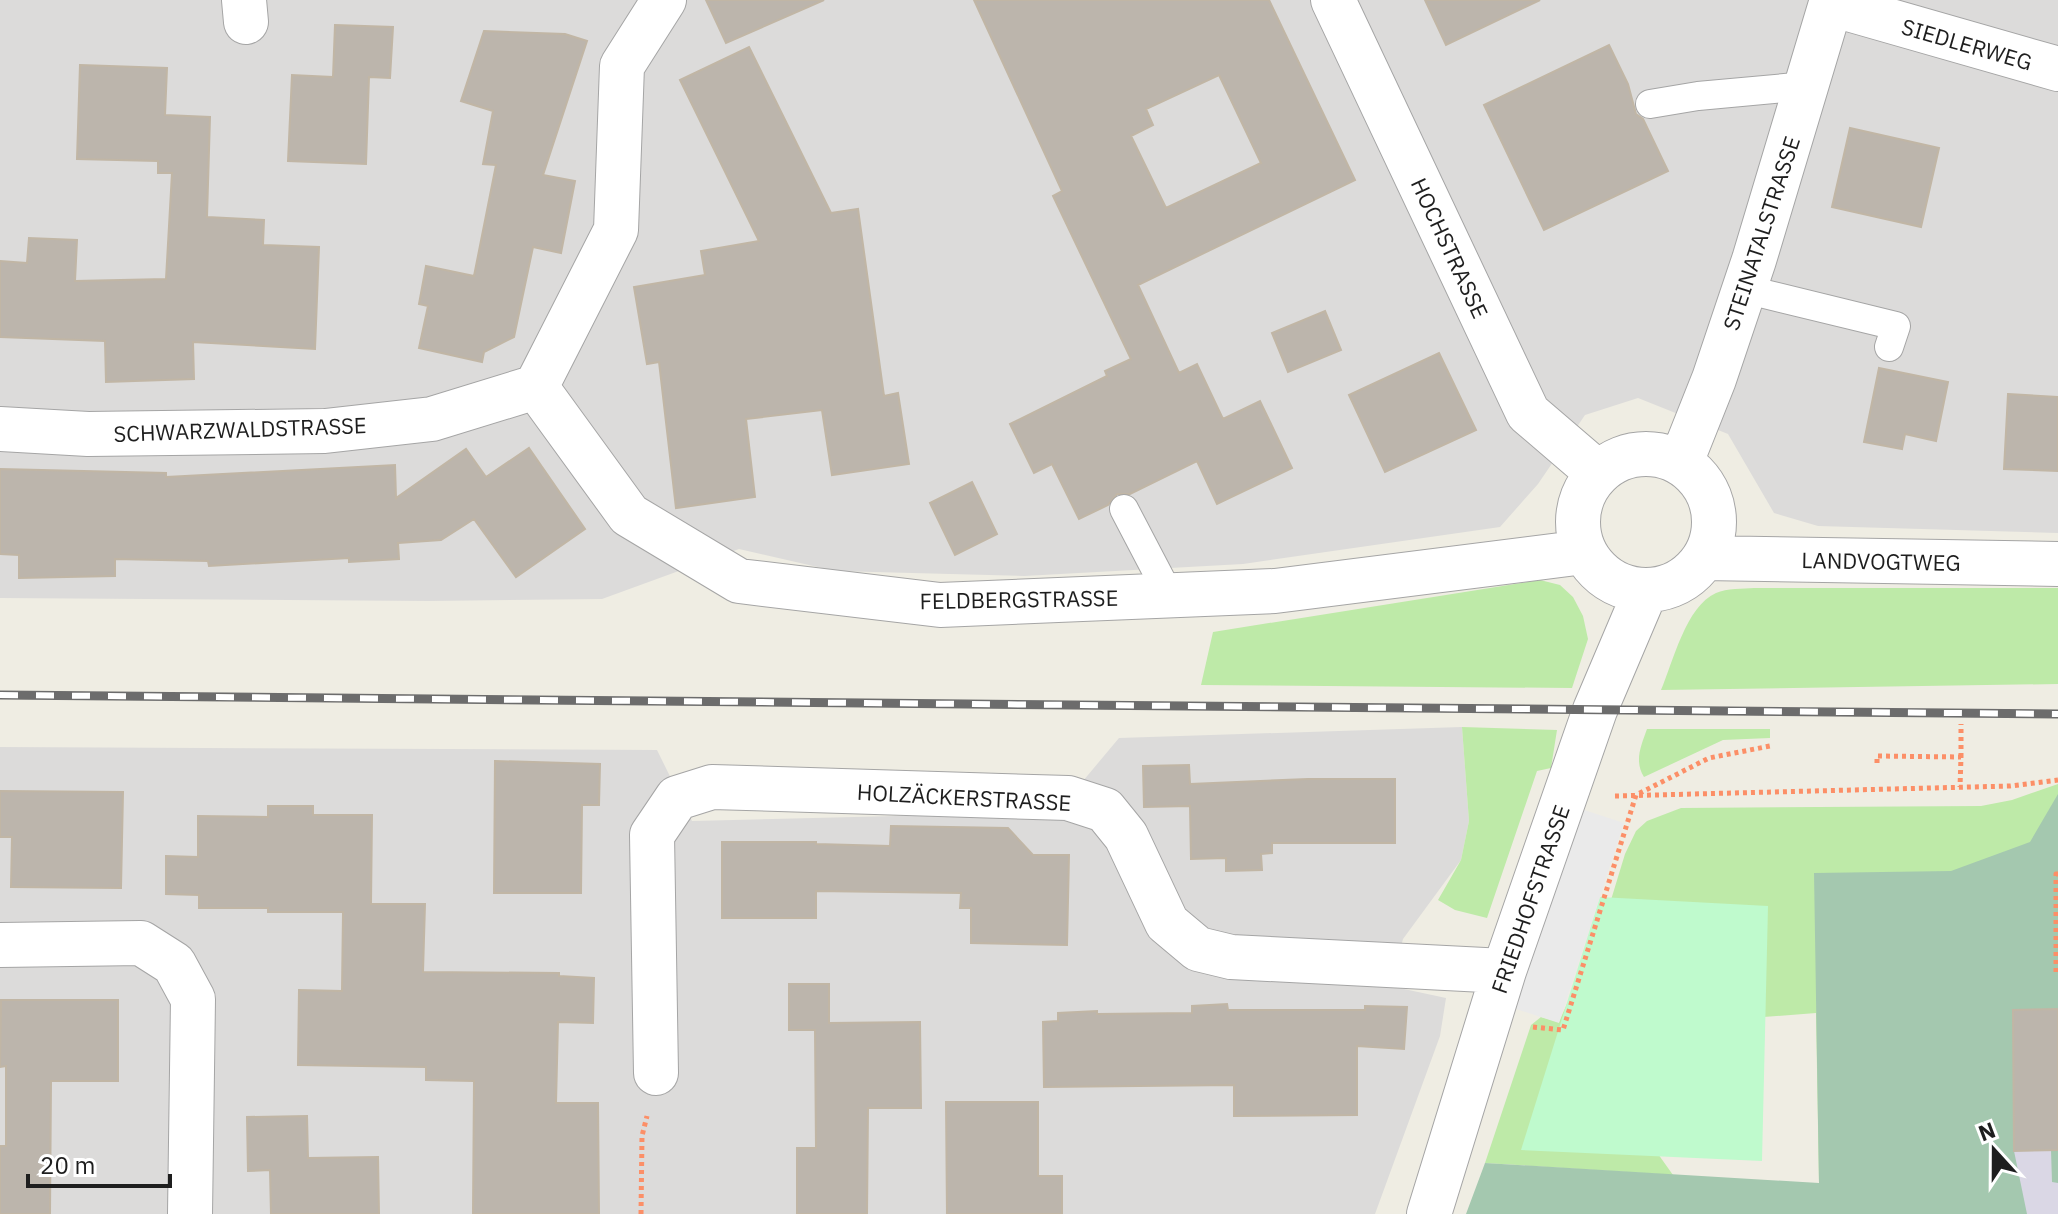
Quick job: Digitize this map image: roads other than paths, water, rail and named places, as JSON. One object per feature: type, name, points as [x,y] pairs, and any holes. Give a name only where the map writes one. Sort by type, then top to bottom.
[{"type":"street","points":[[536,387],[616,230],[622,66],[664,0]]},
{"type":"street","name":"HOCHSTRASSE","points":[[1333,0],[1528,413],[1598,473]]},
{"type":"street","name":"SIEDLERWEG","points":[[1831,2],[2058,69]]},
{"type":"street","name":"STEINATALSTRASSE","points":[[1681,462],[1714,379],[1744,289],[1831,2]]},
{"type":"street","name":"SCHWARZWALDSTRASSE","points":[[0,429],[88,434],[325,431],[432,419],[536,387]]},
{"type":"street","name":"FELDBERGSTRASSE","points":[[536,387],[629,515],[739,581],[940,605],[1275,591],[1584,552]]},
{"type":"street","points":[[1637,454],[1659,454],[1681,462],[1697,476],[1712,505],[1713,537],[1704,558],[1689,575],[1669,586],[1646,590],[1610,580],[1595,568],[1584,552],[1578,531],[1578,510],[1585,491],[1598,473],[1616,460],[1637,454]]},
{"type":"street","name":"LANDVOGTWEG","points":[[1704,558],[2058,564]]},
{"type":"street","name":"FRIEDHOFSTRASSE","points":[[1429,1214],[1504,971],[1595,710],[1646,590]]},
{"type":"street","name":"HOLZÄCKERSTRASSE","points":[[656,1073],[652,835],[677,798],[712,787],[1068,798],[1105,810],[1126,836],[1167,923],[1198,949],[1231,957],[1504,971]]},
{"type":"street","points":[[0,945],[141,943],[174,964],[193,999],[190,1214]]},
{"type":"lane","points":[[1650,104],[1698,96],[1807,86]]},
{"type":"lane","points":[[1744,289],[1896,326],[1889,347]]},
{"type":"lane","points":[[1124,509],[1169,595]]},
{"type":"railway","points":[[0,695],[2058,714]]}]
